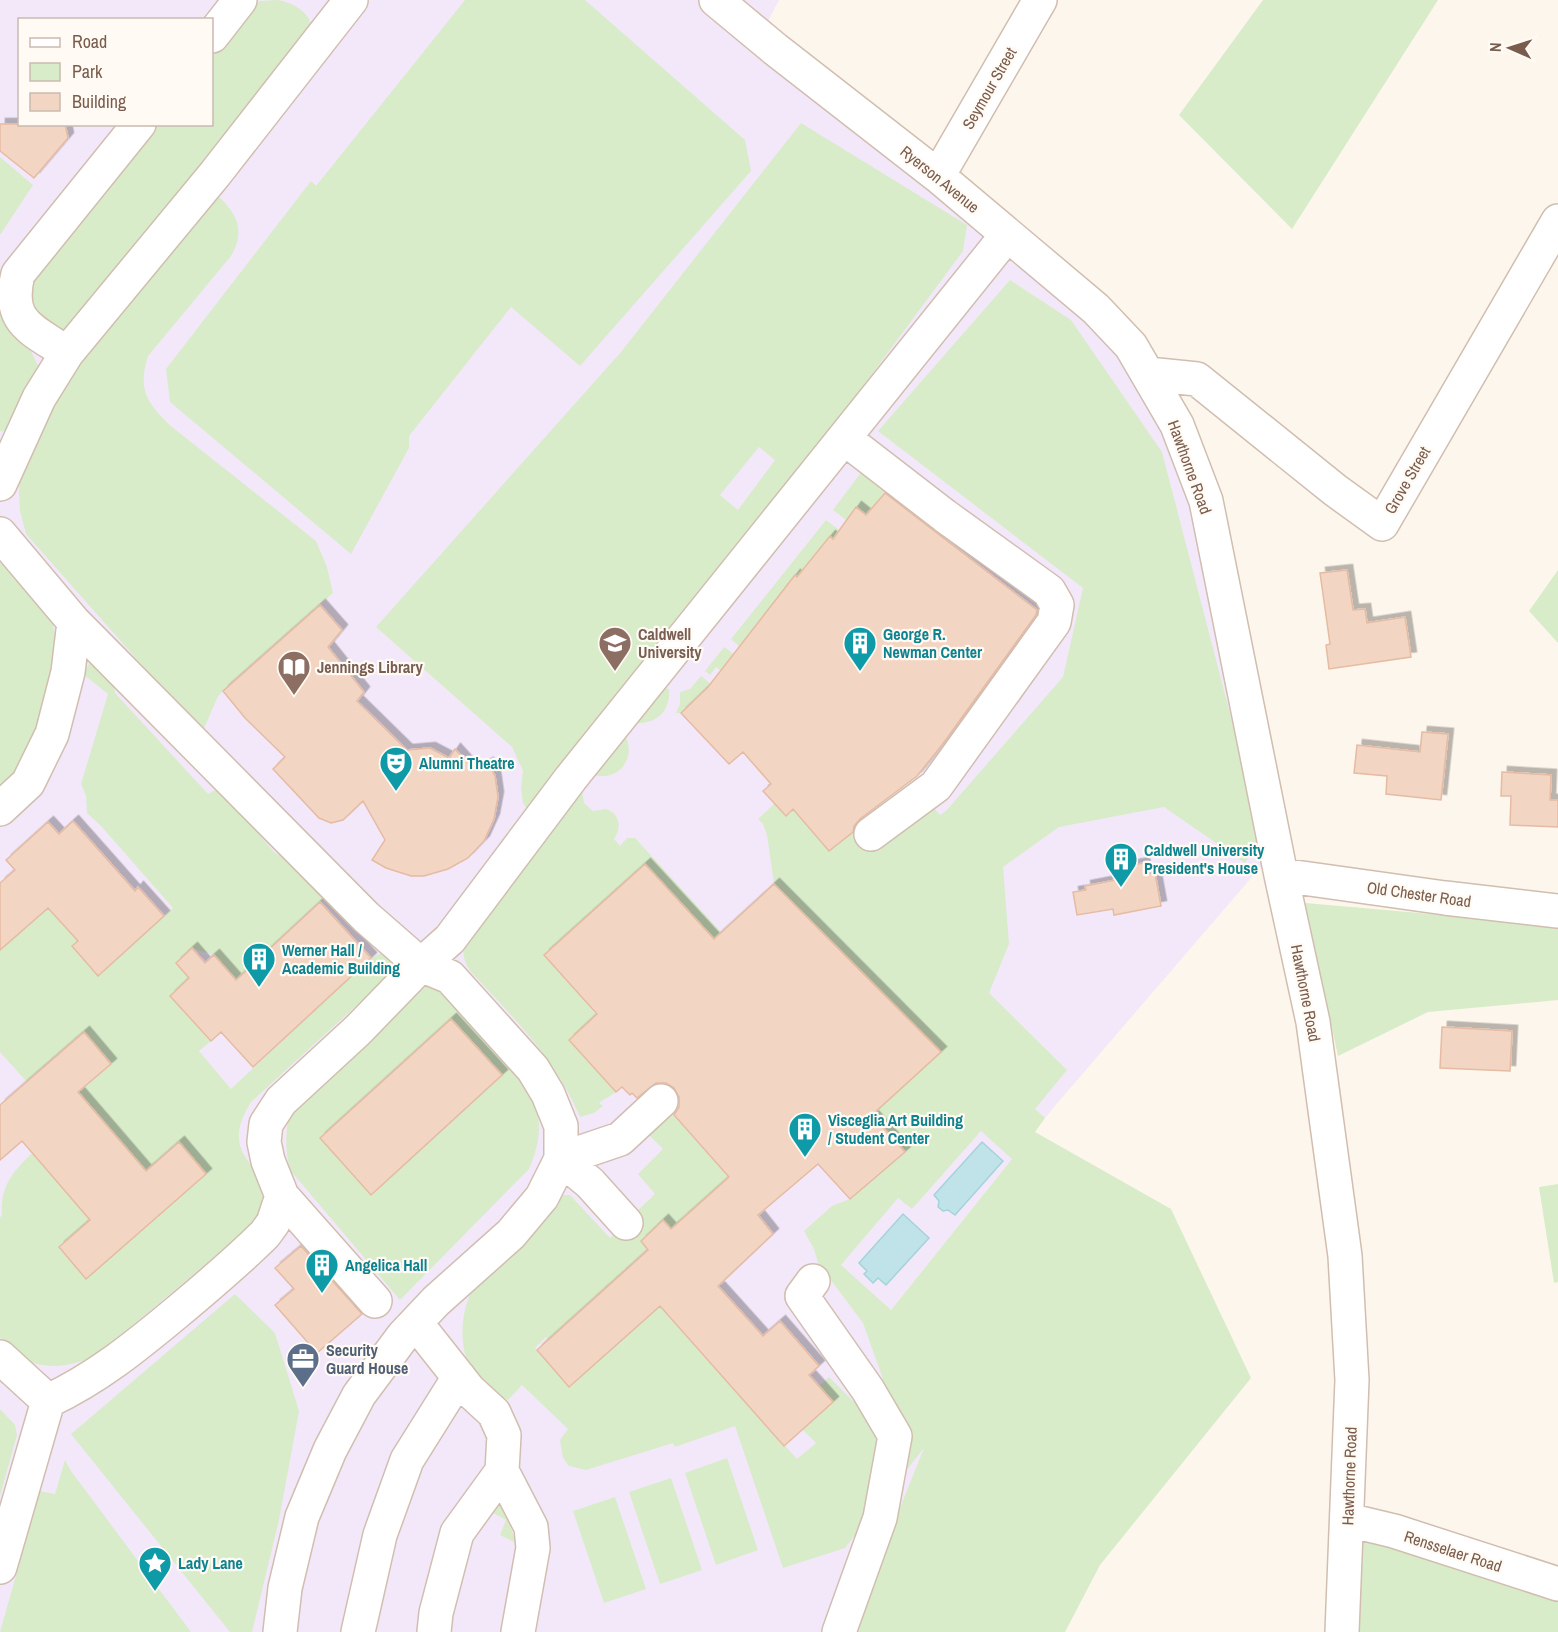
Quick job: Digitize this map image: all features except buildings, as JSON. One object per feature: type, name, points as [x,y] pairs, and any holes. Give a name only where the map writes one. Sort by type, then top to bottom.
[{"type":"street","points":[[213,35],[240,0]]},
{"type":"street","name":"Ryerson Avenue","points":[[716,0],[938,176],[1096,309],[1131,346],[1148,374]]},
{"type":"street","name":"Seymour Street","points":[[938,176],[1040,0]]},
{"type":"street","points":[[1,478],[39,398],[67,353],[215,174],[337,3]]},
{"type":"street","points":[[67,353],[22,322],[16,306],[14,290],[18,274],[137,126]]},
{"type":"street","name":"Grove Street","points":[[1148,374],[1197,379],[1335,490],[1382,524],[1558,221]]},
{"type":"street","points":[[375,1301],[282,1196],[268,1161],[264,1142],[267,1124],[281,1101],[358,1030],[421,965],[450,939],[572,778],[1007,235]]},
{"type":"street","name":"Hawthorne Road","points":[[1148,374],[1177,425],[1206,501],[1313,1022],[1344,1256],[1352,1380],[1348,1520],[1341,1629]]},
{"type":"street","points":[[844,438],[945,516],[1048,591],[1057,605],[1054,622],[936,786],[871,834]]},
{"type":"street","points":[[0,534],[74,622],[366,917],[421,965],[450,977],[533,1069],[548,1094],[561,1126],[561,1159],[542,1197],[511,1234],[436,1302],[403,1336],[359,1395],[330,1450],[302,1517],[285,1588],[280,1632]]},
{"type":"street","points":[[0,809],[28,783],[52,734],[68,672],[74,622]]},
{"type":"street","name":"Old Chester Road","points":[[1281,875],[1445,898],[1558,910]]},
{"type":"street","points":[[561,1159],[620,1139],[661,1101]]},
{"type":"street","points":[[561,1159],[590,1183],[626,1223]]},
{"type":"street","points":[[0,1568],[48,1401],[77,1387],[129,1352],[194,1298],[265,1234],[273,1223],[282,1196]]},
{"type":"street","points":[[813,1281],[802,1296],[868,1390],[895,1436],[880,1518],[839,1632]]},
{"type":"street","points":[[416,1323],[469,1390],[494,1413],[504,1435],[502,1471],[531,1527],[533,1548],[518,1632]]},
{"type":"street","points":[[0,1357],[48,1401]]},
{"type":"street","points":[[358,1632],[380,1535],[408,1460],[459,1377]]},
{"type":"street","points":[[434,1632],[436,1613],[457,1533],[502,1471]]},
{"type":"street","name":"Rensselaer Road","points":[[1348,1520],[1394,1531],[1558,1584]]},
{"type":"shaded area","name":"Caldwell University","points":[[0,0],[779,0],[754,48],[985,233],[1119,351],[1191,487],[1270,856],[1054,1107],[891,1310],[926,1444],[850,1632],[0,1632]]},
{"type":"green space","points":[[278,0],[289,3],[303,12],[312,26],[308,35],[69,328],[61,333],[43,325],[31,301],[33,279],[152,126],[213,126],[213,51],[244,12],[260,1]]},
{"type":"green space","points":[[465,0],[585,0],[745,140],[751,171],[580,366],[511,307],[409,436],[409,448],[351,554],[170,402],[166,369],[311,181],[316,186]]},
{"type":"green space","points":[[1263,0],[1438,0],[1292,229],[1179,115]]},
{"type":"green space","points":[[801,123],[967,225],[963,251],[759,527],[530,813],[523,803],[521,788],[523,771],[512,747],[376,627],[621,352]],"holes":[[[759,447],[775,460],[738,510],[720,495]]]},
{"type":"green space","points":[[0,157],[33,185],[0,235]]},
{"type":"green space","points":[[217,195],[230,209],[237,223],[236,247],[148,356],[144,388],[151,404],[172,427],[316,541],[327,567],[333,593],[218,696],[202,733],[26,534],[20,511],[19,491],[21,469],[65,381]]},
{"type":"green space","points":[[1010,280],[1071,320],[1162,452],[1261,833],[1245,863],[1164,807],[1059,827],[1003,867],[1009,944],[989,993],[1067,1070],[1035,1109],[1045,1118],[1035,1132],[1171,1209],[1251,1378],[1100,1565],[1065,1632],[850,1632],[924,1448],[845,1548],[783,1568],[735,1426],[675,1447],[673,1443],[586,1470],[569,1466],[563,1458],[560,1440],[568,1429],[522,1385],[508,1400],[489,1391],[477,1379],[465,1353],[463,1325],[465,1310],[475,1284],[558,1197],[570,1195],[610,1238],[630,1221],[630,1218],[655,1194],[638,1174],[663,1149],[645,1131],[665,1106],[729,1177],[671,1229],[663,1221],[641,1241],[648,1250],[548,1340],[546,1337],[535,1348],[570,1386],[660,1306],[797,1459],[816,1443],[802,1429],[833,1402],[819,1386],[829,1377],[853,1401],[883,1379],[863,1323],[818,1263],[814,1249],[804,1231],[832,1206],[850,1199],[905,1151],[872,1115],[774,884],[767,835],[763,824],[758,819],[775,803],[786,816],[793,809],[829,851],[913,783],[940,815],[946,811],[1063,677],[1083,588],[878,431]],"holes":[[[981,1131],[1012,1159],[891,1310],[841,1265],[898,1198],[912,1209]]]},
{"type":"green space","points":[[0,285],[40,370],[8,432],[0,431]]},
{"type":"green space","points":[[865,467],[890,485],[866,515],[856,508],[846,520],[833,510]]},
{"type":"green space","points":[[826,520],[839,530],[833,538],[830,537],[797,577],[795,575],[741,648],[731,639]]},
{"type":"green space","points":[[0,563],[9,565],[50,612],[56,639],[55,665],[39,740],[0,795]]},
{"type":"green space","points":[[1558,570],[1558,643],[1529,611]]},
{"type":"green space","points":[[724,647],[735,655],[721,671],[716,667],[710,675],[705,671]]},
{"type":"green space","points":[[94,662],[114,681],[115,693],[208,794],[219,788],[275,853],[289,859],[334,894],[320,902],[236,980],[214,955],[192,948],[176,963],[189,978],[170,996],[211,1041],[199,1051],[231,1089],[371,958],[386,951],[392,971],[249,1105],[239,1132],[240,1146],[264,1184],[265,1196],[261,1210],[248,1229],[99,1353],[79,1362],[56,1366],[33,1363],[23,1358],[0,1337],[0,1217],[6,1187],[19,1166],[32,1153],[90,1220],[59,1247],[86,1279],[206,1174],[179,1143],[146,1171],[78,1092],[109,1065],[27,1082],[0,1052],[0,951],[48,908],[78,941],[72,947],[98,975],[173,908],[87,813],[86,796],[81,784],[108,694],[83,674],[89,664]]},
{"type":"green space","points":[[701,676],[711,684],[704,695],[700,694],[681,713],[676,713],[680,704],[680,692],[690,689]]},
{"type":"green space","points":[[664,688],[669,689],[669,697],[661,715],[649,722],[635,723]]},
{"type":"green space","points":[[625,735],[629,752],[623,766],[611,775],[593,775]]},
{"type":"green space","points":[[582,791],[584,803],[593,811],[606,809],[617,818],[619,826],[614,839],[620,846],[627,838],[635,838],[721,932],[713,939],[645,864],[546,954],[596,1015],[569,1040],[616,1092],[599,1103],[603,1106],[594,1113],[580,1117],[546,1057],[470,971],[463,950],[464,942]]},
{"type":"green space","points":[[1305,903],[1558,925],[1558,1000],[1428,1012],[1338,1056]]},
{"type":"green space","points":[[427,982],[436,982],[525,1084],[537,1113],[539,1130],[529,1169],[400,1300],[290,1170],[286,1134],[290,1112]]},
{"type":"green space","points":[[1558,1184],[1558,1282],[1554,1283],[1539,1187]]},
{"type":"green space","points":[[235,1294],[275,1333],[299,1411],[279,1520],[252,1632],[230,1632],[71,1434]]},
{"type":"green space","points":[[0,1409],[15,1425],[17,1435],[0,1496]]},
{"type":"green space","points":[[727,1458],[758,1550],[716,1565],[685,1473]]},
{"type":"green space","points":[[65,1460],[191,1632],[0,1632],[40,1491],[55,1494]]},
{"type":"green space","points":[[671,1478],[702,1570],[660,1584],[629,1492]]},
{"type":"green space","points":[[615,1497],[646,1589],[604,1603],[573,1511]]},
{"type":"green space","points":[[496,1502],[500,1503],[508,1519],[516,1543],[500,1535],[506,1520],[486,1509]]},
{"type":"green space","points":[[1359,1539],[1547,1593],[1558,1599],[1558,1632],[1359,1632]]},
{"type":"water","points":[[982,1142],[1003,1161],[955,1215],[948,1210],[943,1211],[938,1207],[939,1201],[934,1195]]},
{"type":"water","points":[[903,1214],[929,1238],[886,1285],[878,1278],[873,1283],[864,1274],[867,1271],[859,1263]]},
{"type":"place","name":"Caldwell University","points":[[615,672]]},
{"type":"place","name":"George R. Newman Center","points":[[860,672]]},
{"type":"place","name":"Jennings Library","points":[[294,696]]},
{"type":"place","name":"Alumni Theatre","points":[[396,792]]},
{"type":"place","name":"Caldwell University President's House","points":[[1121,888]]},
{"type":"place","name":"Werner Hall / Academic Building","points":[[259,988]]},
{"type":"place","name":"Visceglia Art Building / Student Center","points":[[805,1158]]},
{"type":"place","name":"Angelica Hall","points":[[322,1294]]},
{"type":"place","name":"Security Guard House","points":[[303,1388]]},
{"type":"place","name":"Lady Lane","points":[[155,1592]]}]
